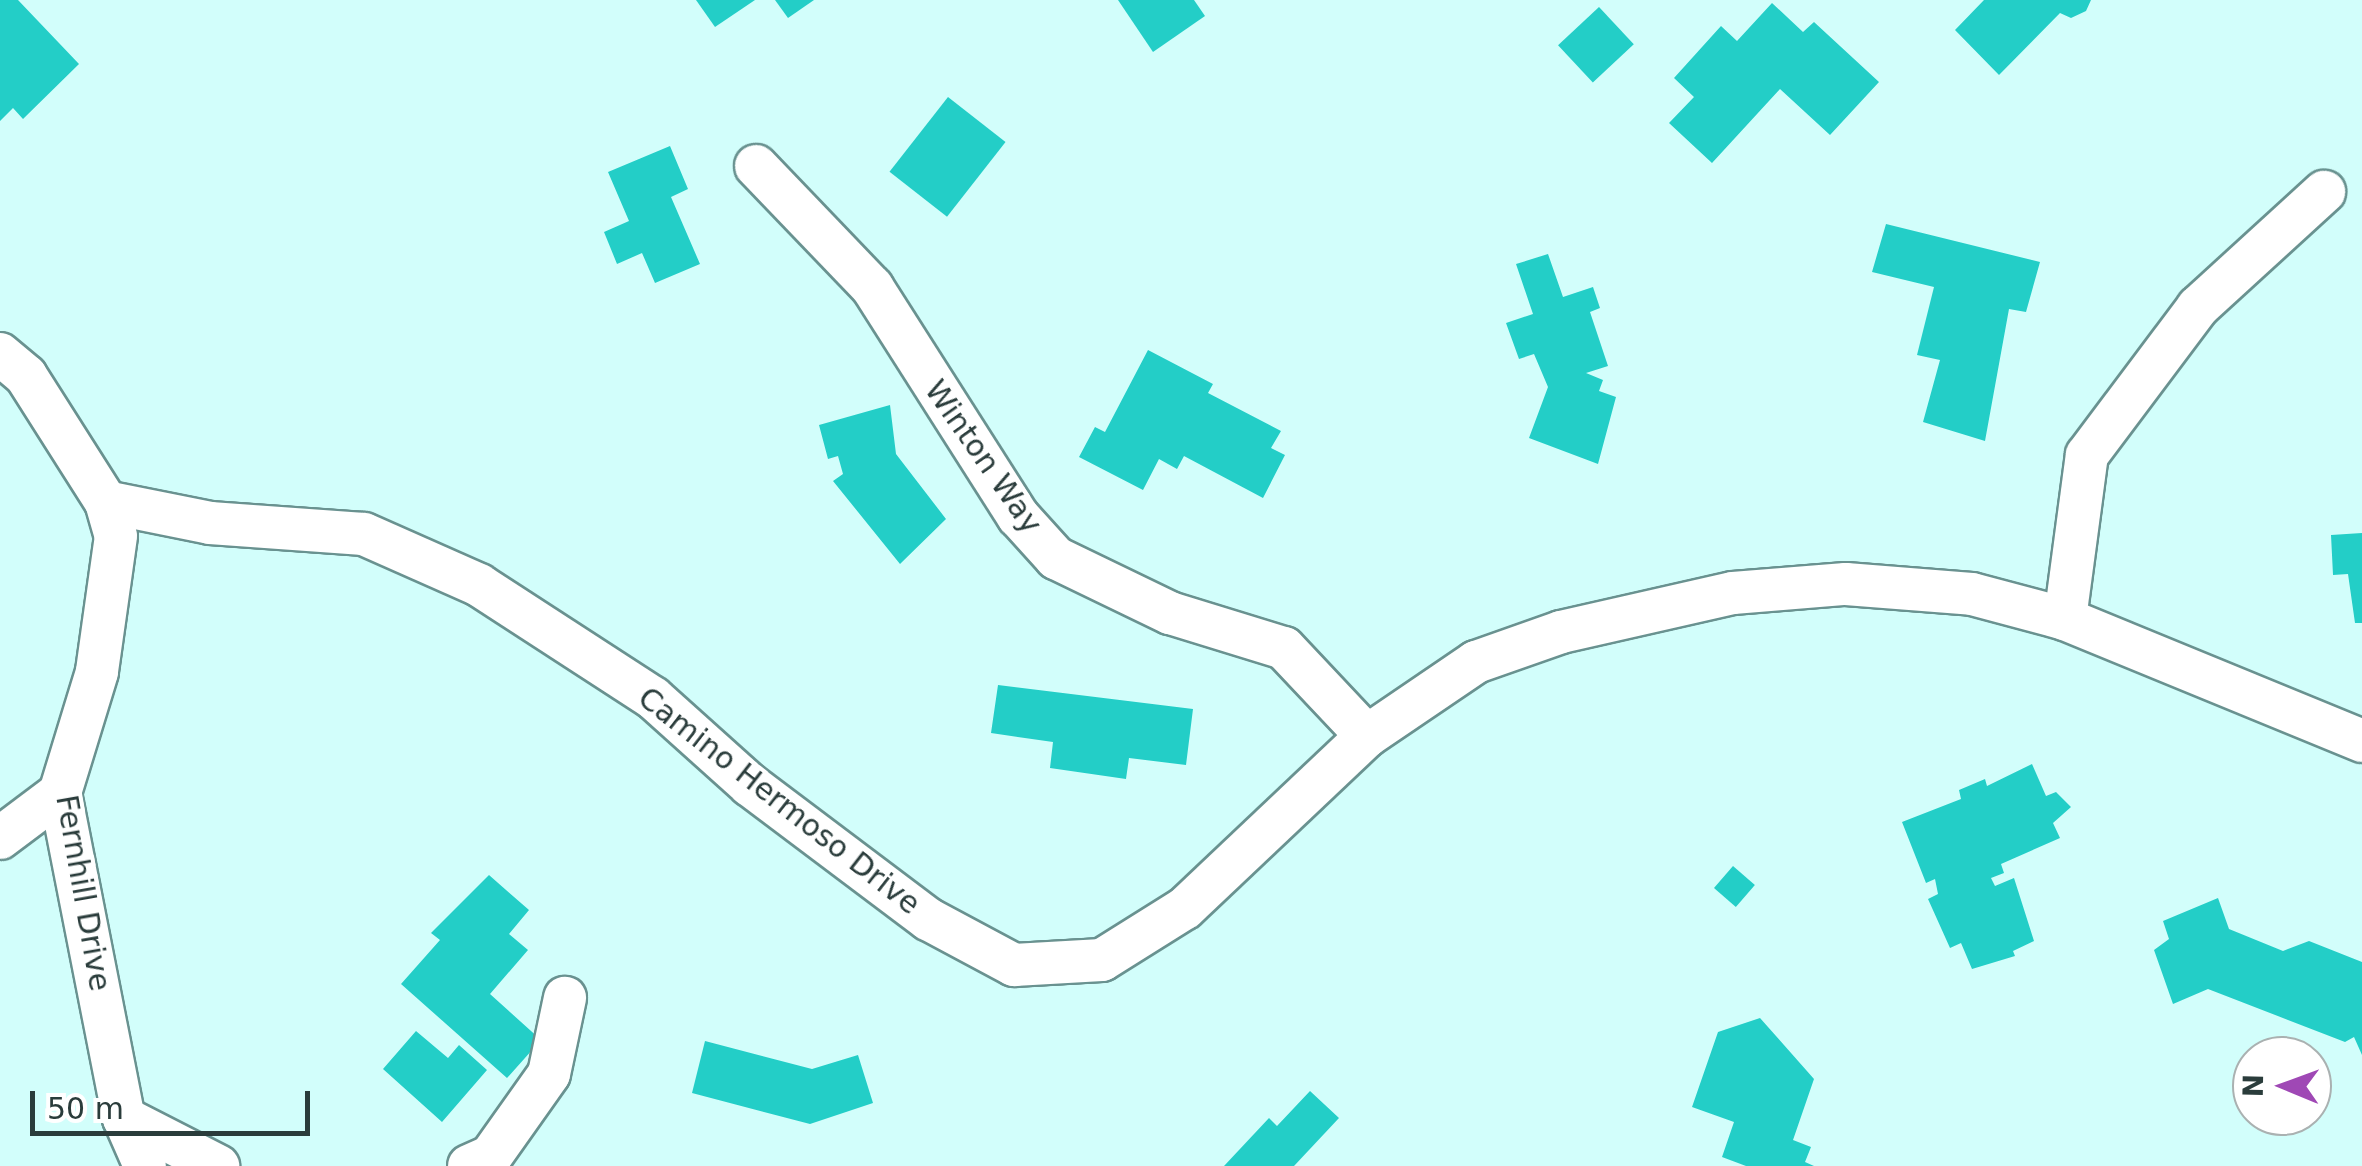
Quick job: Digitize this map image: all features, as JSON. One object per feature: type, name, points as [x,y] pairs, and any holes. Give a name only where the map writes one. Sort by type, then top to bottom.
[{"type":"street","name":"Winton Way","points":[[756,166],[872,287],[1018,516],[1056,558],[1170,613],[1284,648],[1367,736]]},
{"type":"street","points":[[2065,619],[2088,455],[2198,308],[2324,192]]},
{"type":"street","points":[[0,354],[26,376],[106,502]]},
{"type":"street","name":"Camino Hermoso Drive","points":[[106,502],[210,523],[364,534],[480,585],[653,698],[750,784],[928,919],[1014,965],[1102,960],[1185,908],[1367,736],[1476,662],[1561,632],[1733,593],[1846,584],[1957,592],[2065,619],[2362,741]]},
{"type":"street","name":"Fernhill Drive","points":[[106,502],[116,536],[97,672],[60,793],[124,1118],[145,1166]]},
{"type":"street","points":[[0,838],[60,793]]},
{"type":"street","points":[[468,1166],[490,1156],[549,1074],[565,998]]},
{"type":"street","points":[[124,1118],[218,1166]]},
{"type":"building","points":[[0,0],[18,0],[79,64],[23,119],[13,108],[0,121]]},
{"type":"building","points":[[696,0],[755,0],[715,27]]},
{"type":"building","points":[[775,0],[814,0],[788,18]]},
{"type":"building","points":[[1118,0],[1194,0],[1205,16],[1153,52]]},
{"type":"building","points":[[1984,0],[2091,0],[2086,11],[2071,18],[2060,13],[1999,75],[1955,30]]},
{"type":"building","points":[[1772,3],[1803,32],[1814,22],[1879,82],[1830,135],[1780,89],[1712,163],[1669,123],[1694,97],[1674,78],[1721,26],[1737,41]]},
{"type":"building","points":[[1599,7],[1634,44],[1593,82],[1558,45]]},
{"type":"building","points":[[948,97],[1006,142],[947,217],[890,172]]},
{"type":"building","points":[[670,146],[688,189],[671,197],[700,264],[655,283],[642,253],[617,264],[604,232],[629,221],[608,172]]},
{"type":"building","points":[[1886,224],[2040,262],[2026,312],[2009,309],[1985,441],[1923,422],[1940,360],[1917,355],[1934,287],[1872,272]]},
{"type":"building","points":[[1548,254],[1563,297],[1593,287],[1600,308],[1590,312],[1608,366],[1586,373],[1603,380],[1599,391],[1616,397],[1598,464],[1529,438],[1548,387],[1534,354],[1519,359],[1506,323],[1533,314],[1516,264]]},
{"type":"building","points":[[1148,350],[1213,384],[1208,393],[1281,431],[1271,448],[1285,455],[1263,498],[1184,456],[1177,469],[1159,459],[1143,490],[1079,457],[1095,427],[1105,432]]},
{"type":"building","points":[[890,405],[896,454],[946,519],[900,564],[833,481],[843,474],[838,456],[828,459],[819,425]]},
{"type":"building","points":[[2362,533],[2362,623],[2355,623],[2348,574],[2333,575],[2331,535]]},
{"type":"building","points":[[998,685],[1193,709],[1186,765],[1129,758],[1126,779],[1050,768],[1053,742],[991,733]]},
{"type":"building","points":[[2032,764],[2046,796],[2056,792],[2071,807],[2053,823],[2060,838],[2001,864],[2004,873],[1991,878],[1995,886],[2014,878],[2034,941],[2013,951],[2015,956],[1972,969],[1961,943],[1950,948],[1928,899],[1938,894],[1935,879],[1926,883],[1902,822],[1961,799],[1959,790],[1985,779],[1987,786]]},
{"type":"building","points":[[1733,866],[1755,885],[1736,907],[1714,888]]},
{"type":"building","points":[[489,875],[529,910],[509,934],[528,950],[490,994],[541,1040],[507,1078],[401,984],[440,940],[431,933]]},
{"type":"building","points":[[2218,898],[2229,929],[2283,951],[2309,941],[2362,962],[2362,1055],[2354,1037],[2345,1042],[2208,989],[2173,1004],[2154,950],[2169,939],[2163,921]]},
{"type":"building","points":[[1760,1018],[1814,1079],[1793,1140],[1811,1147],[1805,1162],[1814,1166],[1746,1166],[1722,1157],[1734,1122],[1692,1107],[1718,1032]]},
{"type":"building","points":[[416,1031],[448,1058],[459,1045],[487,1070],[442,1122],[383,1069]]},
{"type":"building","points":[[705,1041],[812,1069],[858,1055],[873,1103],[810,1124],[692,1093]]},
{"type":"building","points":[[1310,1091],[1339,1118],[1294,1166],[1224,1166],[1269,1118],[1277,1126]]}]
